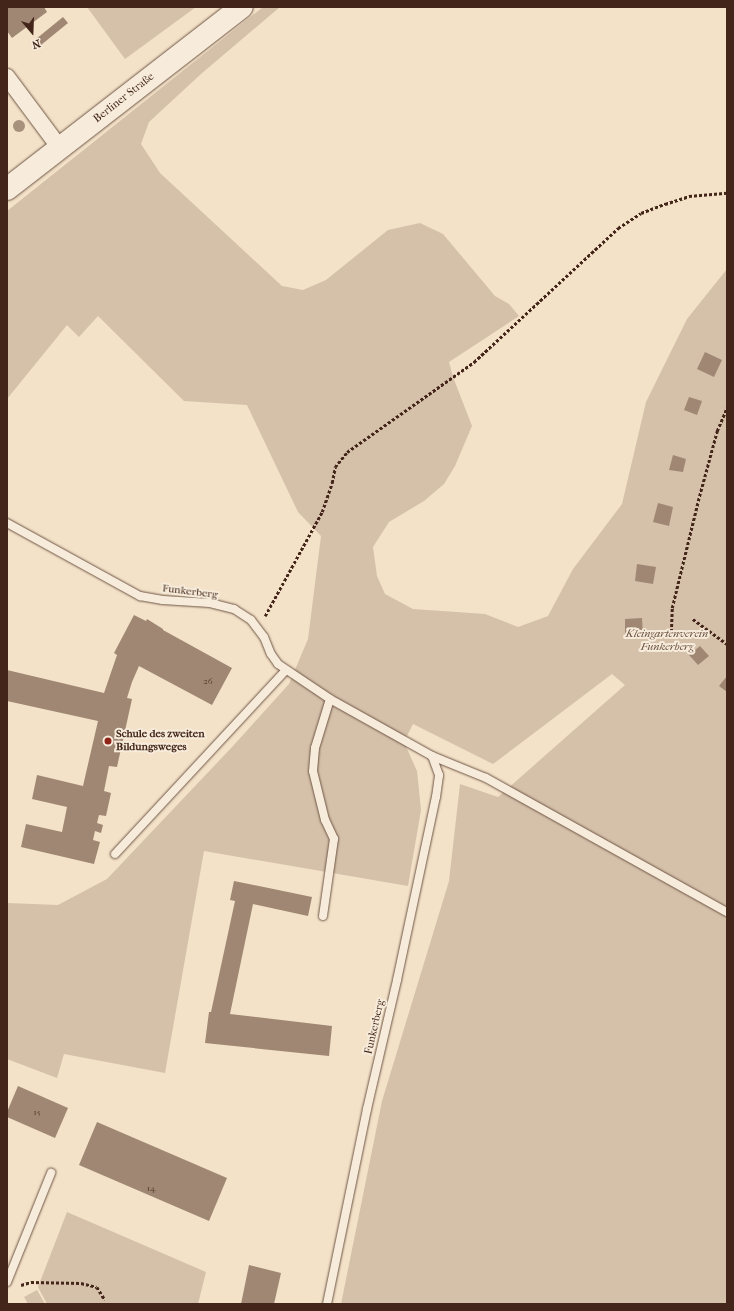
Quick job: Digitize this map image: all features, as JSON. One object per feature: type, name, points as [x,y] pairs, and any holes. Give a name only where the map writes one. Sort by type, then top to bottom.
[{"type":"street","name":"Berliner Straße","points":[[7,189],[242,7]]},
{"type":"street","points":[[7,77],[60,148]]},
{"type":"lane","name":"Funkerberg","points":[[7,523],[140,596],[163,600],[210,604],[234,610],[251,620],[264,637],[271,654],[278,664],[330,699],[432,756],[486,778],[727,912]]},
{"type":"lane","points":[[115,854],[286,670]]},
{"type":"lane","points":[[323,916],[334,839],[325,820],[313,771],[315,748],[330,699]]},
{"type":"lane","name":"Funkerberg","points":[[327,1304],[367,1109],[397,980],[436,796],[439,775],[432,756]]},
{"type":"lane","points":[[7,1282],[51,1173]]},
{"type":"path","points":[[258,629],[322,512],[332,483],[334,467],[347,452],[474,362],[550,289],[618,228],[641,213],[689,196],[727,193]]},
{"type":"path","points":[[671,637],[672,608],[698,501],[717,431],[727,408]]},
{"type":"path","points":[[693,618],[727,644]]},
{"type":"path","points":[[14,1287],[31,1282],[81,1283],[97,1287],[105,1300]]},
{"type":"green space","points":[[87,7],[196,7],[125,59]]},
{"type":"green space","name":"Kleingartenverein Funkerberg","points":[[263,7],[280,7],[201,74],[149,122],[141,144],[160,173],[282,286],[303,290],[326,280],[388,230],[420,223],[443,234],[495,296],[509,304],[519,316],[449,362],[453,377],[472,426],[455,466],[444,484],[424,501],[389,522],[373,547],[377,576],[385,594],[413,609],[485,614],[518,627],[548,616],[573,569],[622,504],[646,402],[687,319],[727,269],[727,1304],[341,1304],[382,1101],[449,881],[460,784],[498,797],[625,685],[612,674],[493,764],[413,724],[404,742],[417,771],[421,810],[408,886],[204,851],[165,1073],[64,1054],[57,1078],[7,1059],[7,903],[58,905],[107,879],[233,746],[289,684],[308,639],[321,536],[298,512],[247,405],[184,401],[98,316],[79,337],[67,325],[7,399],[7,211]]},
{"type":"green space","points":[[67,1212],[206,1272],[198,1304],[47,1304],[38,1287]]},
{"type":"green space","points":[[37,1290],[45,1304],[28,1304],[24,1297]]},
{"type":"building","points":[[7,7],[44,7],[47,12],[12,38],[7,31]]},
{"type":"building","points":[[63,17],[68,23],[41,45],[36,39]]},
{"type":"building","points":[[705,352],[722,360],[714,377],[697,369]]},
{"type":"building","points":[[689,397],[702,401],[697,415],[684,410]]},
{"type":"building","points":[[673,455],[686,459],[683,472],[669,470]]},
{"type":"building","points":[[658,503],[673,507],[669,526],[653,522]]},
{"type":"building","points":[[637,564],[656,567],[653,584],[635,581]]},
{"type":"building","name":"Schule des zweiten Bildungsweges","points":[[134,615],[146,621],[147,619],[163,630],[232,668],[212,705],[139,666],[127,698],[132,699],[117,767],[109,766],[104,791],[111,793],[106,816],[99,815],[97,823],[103,825],[101,833],[95,831],[93,840],[100,842],[94,864],[21,847],[26,824],[62,832],[67,807],[32,799],[37,775],[83,786],[98,721],[7,701],[7,670],[104,693],[117,655],[114,653]]},
{"type":"building","points":[[642,618],[643,634],[625,635],[625,619]]},
{"type":"building","points":[[700,646],[709,656],[698,665],[689,655]]},
{"type":"building","points":[[727,676],[727,692],[719,686]]},
{"type":"building","points":[[234,881],[312,897],[308,916],[253,904],[230,1014],[332,1026],[329,1056],[205,1043],[209,1012],[211,1012],[235,901],[230,900]]},
{"type":"building","points":[[18,1086],[68,1108],[55,1138],[7,1117],[7,1112]]},
{"type":"building","points":[[97,1122],[227,1178],[209,1221],[79,1165]]},
{"type":"building","points":[[249,1265],[281,1273],[274,1304],[241,1304]]},
{"type":"place","name":"Schule des zweiten Bildungsweges","points":[[108,741]]}]
